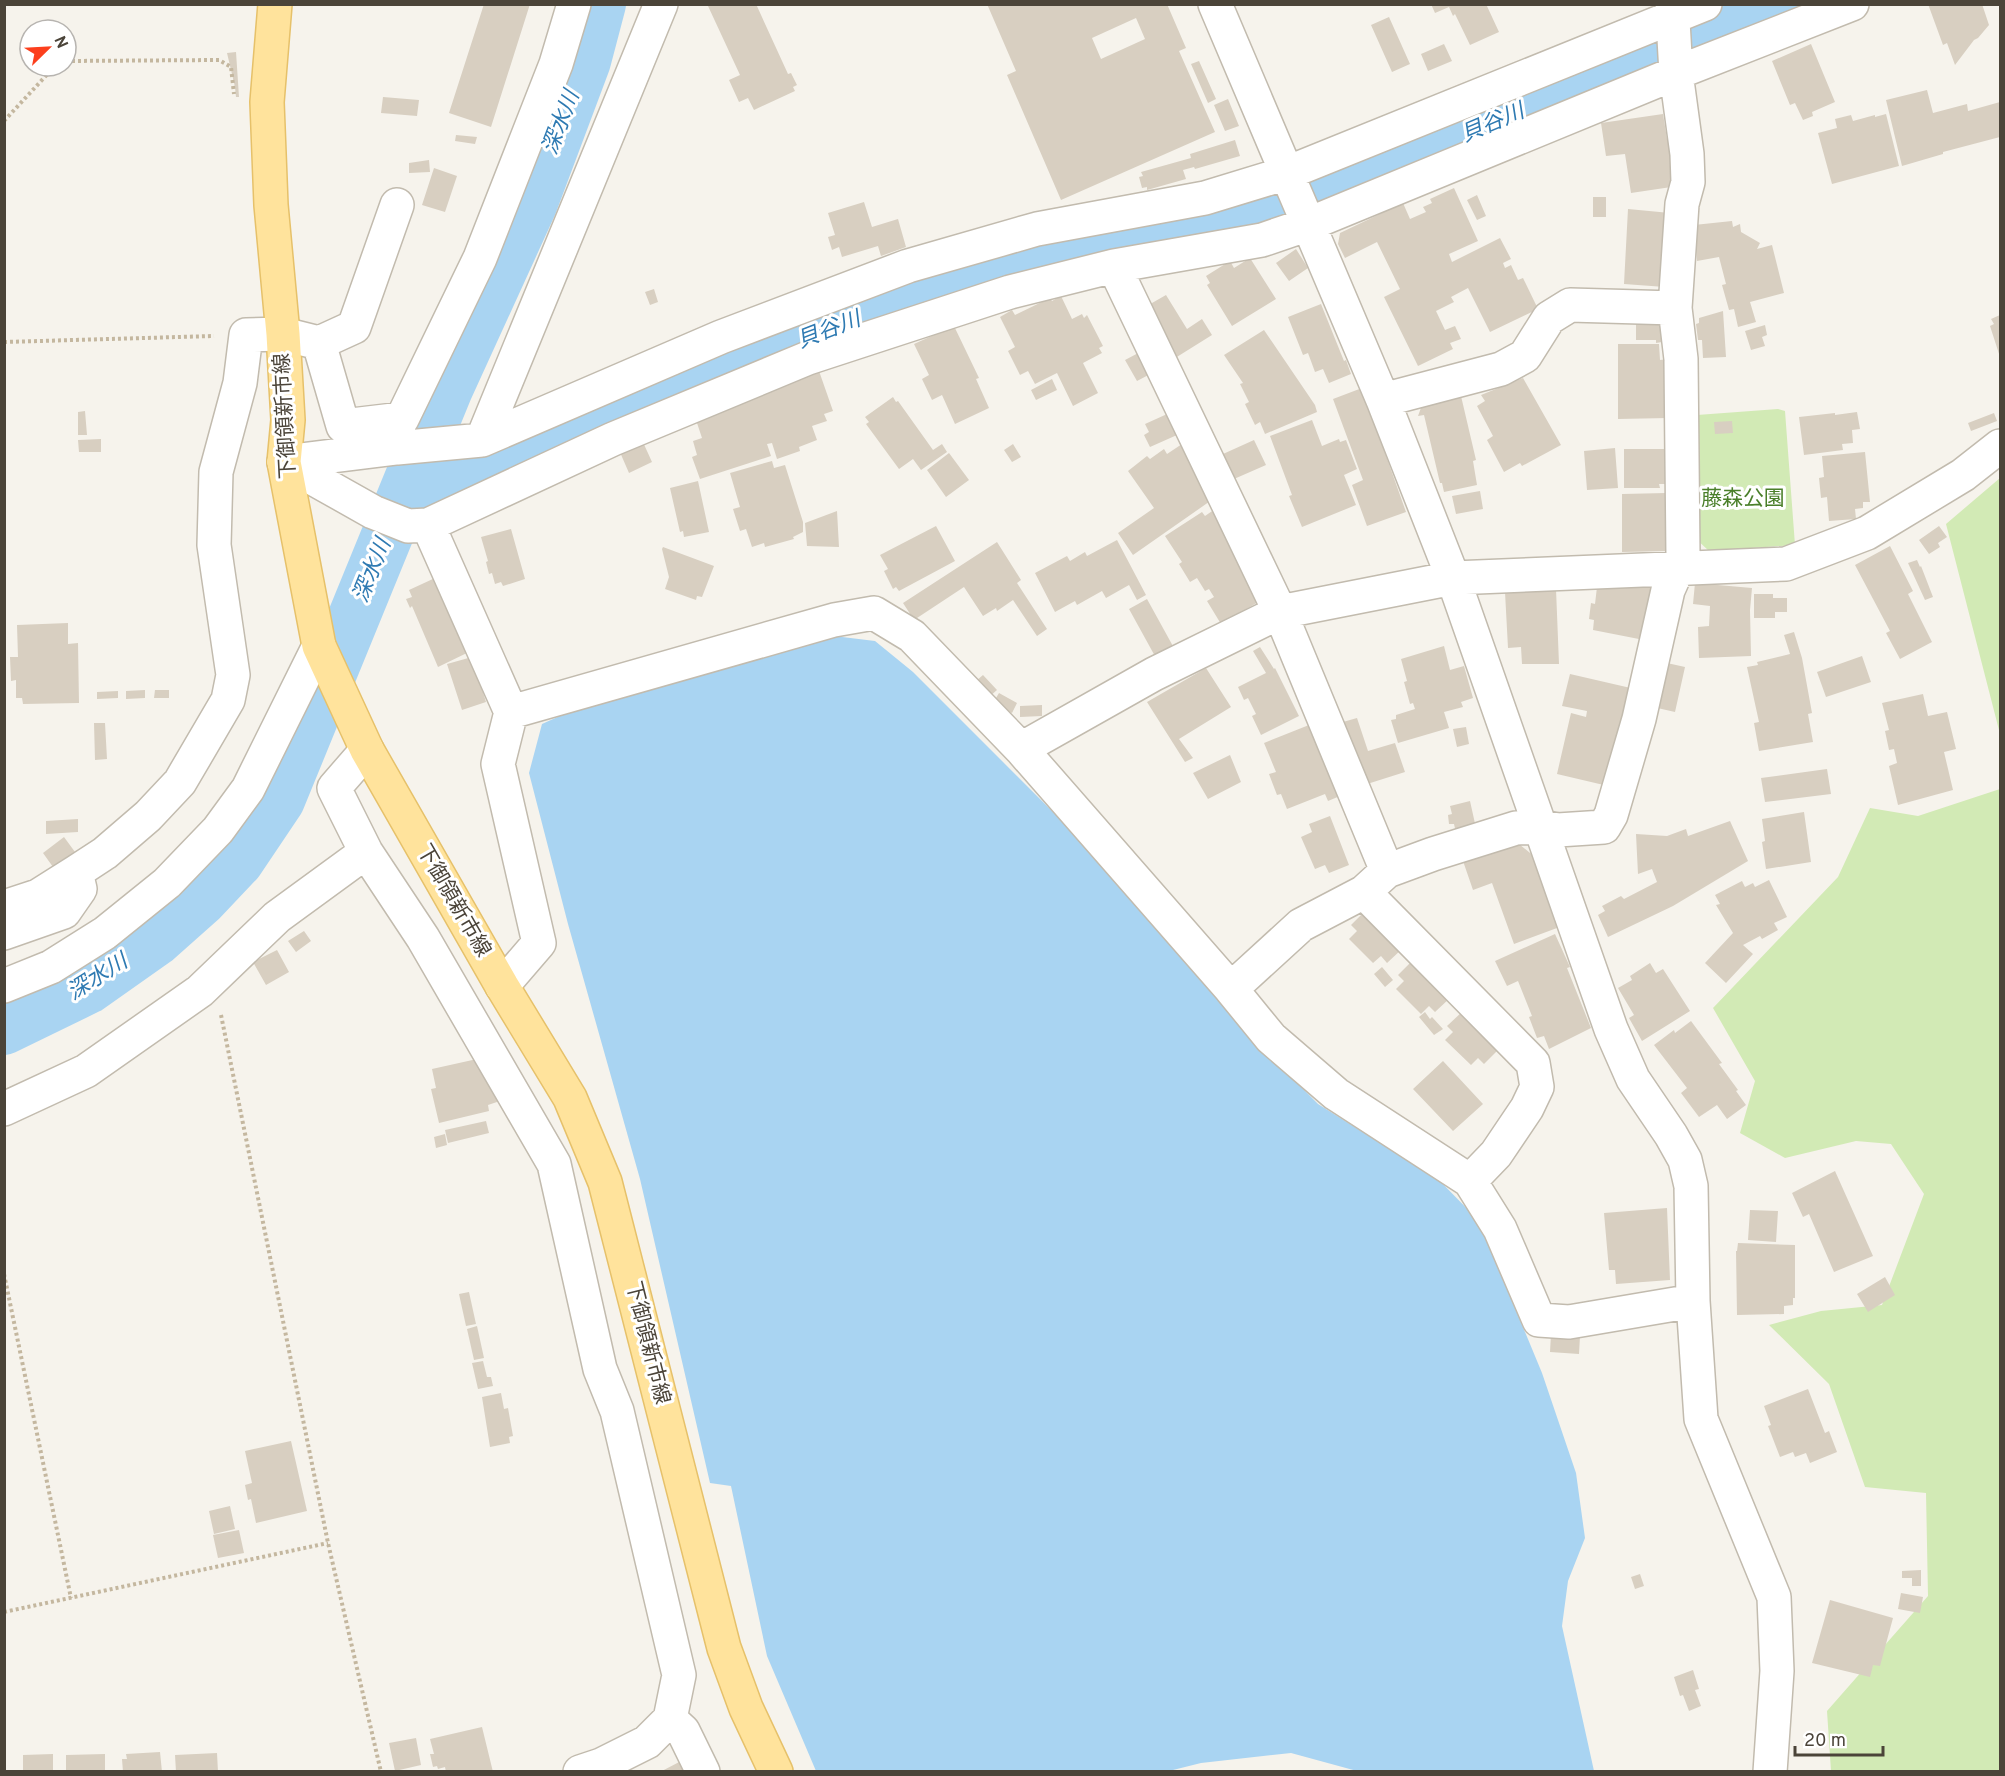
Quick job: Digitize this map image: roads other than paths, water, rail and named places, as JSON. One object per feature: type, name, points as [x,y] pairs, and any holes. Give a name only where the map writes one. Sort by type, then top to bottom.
[{"type":"main road","name":"下御領新市線","points":[[275,4],[267,102],[271,205],[288,420],[284,462],[319,646],[367,750],[502,986],[570,1098],[605,1182],[724,1648],[746,1708],[776,1772]]},
{"type":"street","points":[[319,343],[343,426],[402,419],[480,258],[556,64],[574,4]]},
{"type":"street","points":[[466,442],[661,4]]},
{"type":"street","points":[[1215,4],[1383,400],[1454,578],[1611,1029],[1633,1078],[1685,1160],[1691,1186],[1693,1301],[1701,1419],[1774,1597],[1777,1671],[1770,1772]]},
{"type":"street","points":[[284,462],[466,442],[721,337],[908,266],[1037,229],[1204,198],[1287,173],[1625,35],[1672,11],[1705,4]]},
{"type":"street","points":[[284,462],[373,512],[418,525],[613,439],[808,358],[1010,292],[1114,266],[1262,240],[1309,224],[1676,73],[1852,4]]},
{"type":"street","points":[[1231,989],[1301,925],[1375,882],[1433,854],[1515,828],[1541,827],[1558,830],[1604,827],[1611,815],[1639,719],[1668,590],[1683,556],[1681,359],[1675,308],[1683,204],[1688,182],[1672,11]]},
{"type":"street","points":[[4,907],[38,896],[76,872],[105,853],[148,816],[180,782],[228,700],[233,675],[214,545],[216,472],[240,383],[246,335],[283,334],[319,343],[354,327],[397,205]]},
{"type":"street","points":[[1114,266],[1280,612],[1375,882],[1533,1063],[1537,1087],[1527,1108],[1496,1154],[1470,1181]]},
{"type":"street","points":[[1383,400],[1501,369],[1525,356],[1549,318],[1570,305],[1675,308]]},
{"type":"street","points":[[1021,749],[1154,674],[1280,612],[1454,578],[1786,564],[1867,533],[1963,475],[2001,446]]},
{"type":"street","points":[[418,525],[511,712],[498,764],[538,943],[502,986]]},
{"type":"street","points":[[511,712],[834,620],[874,613],[912,636],[1021,749],[1231,989],[1271,1038],[1336,1094],[1470,1181],[1500,1229],[1539,1320],[1569,1322],[1693,1301]]},
{"type":"street","points":[[4,986],[51,967],[105,933],[167,883],[218,830],[248,789],[319,646]]},
{"type":"street","points":[[367,750],[334,788],[366,852],[423,938],[554,1164],[600,1369],[617,1411],[679,1675],[670,1719],[647,1742],[601,1765],[580,1772]]},
{"type":"street","points":[[4,1109],[86,1071],[200,991],[278,917],[366,852]]},
{"type":"street","points":[[4,933],[64,912],[80,889],[76,872]]},
{"type":"street","points":[[670,1719],[683,1731],[703,1772]]},
{"type":"water","points":[[834,636],[875,641],[913,672],[1144,903],[1240,1025],[1318,1104],[1439,1180],[1479,1221],[1542,1373],[1576,1473],[1585,1538],[1568,1581],[1562,1626],[1594,1771],[1357,1771],[1291,1753],[1201,1763],[1165,1772],[816,1771],[767,1656],[731,1486],[710,1483],[640,1179],[568,924],[529,773],[542,724],[591,702]]},
{"type":"waterway","name":"深水川","points":[[4,1029],[88,988],[156,940],[201,900],[238,861],[279,800],[447,389],[531,205],[585,61],[600,4]]},
{"type":"waterway","name":"貝谷川","points":[[1704,35],[1787,4]]},
{"type":"waterway","name":"貝谷川","points":[[1329,194],[1657,53]]},
{"type":"waterway","name":"貝谷川","points":[[398,508],[724,370],[991,270],[1279,212]]},
{"type":"park label","name":"藤森公園","points":[[1743,499]]}]
